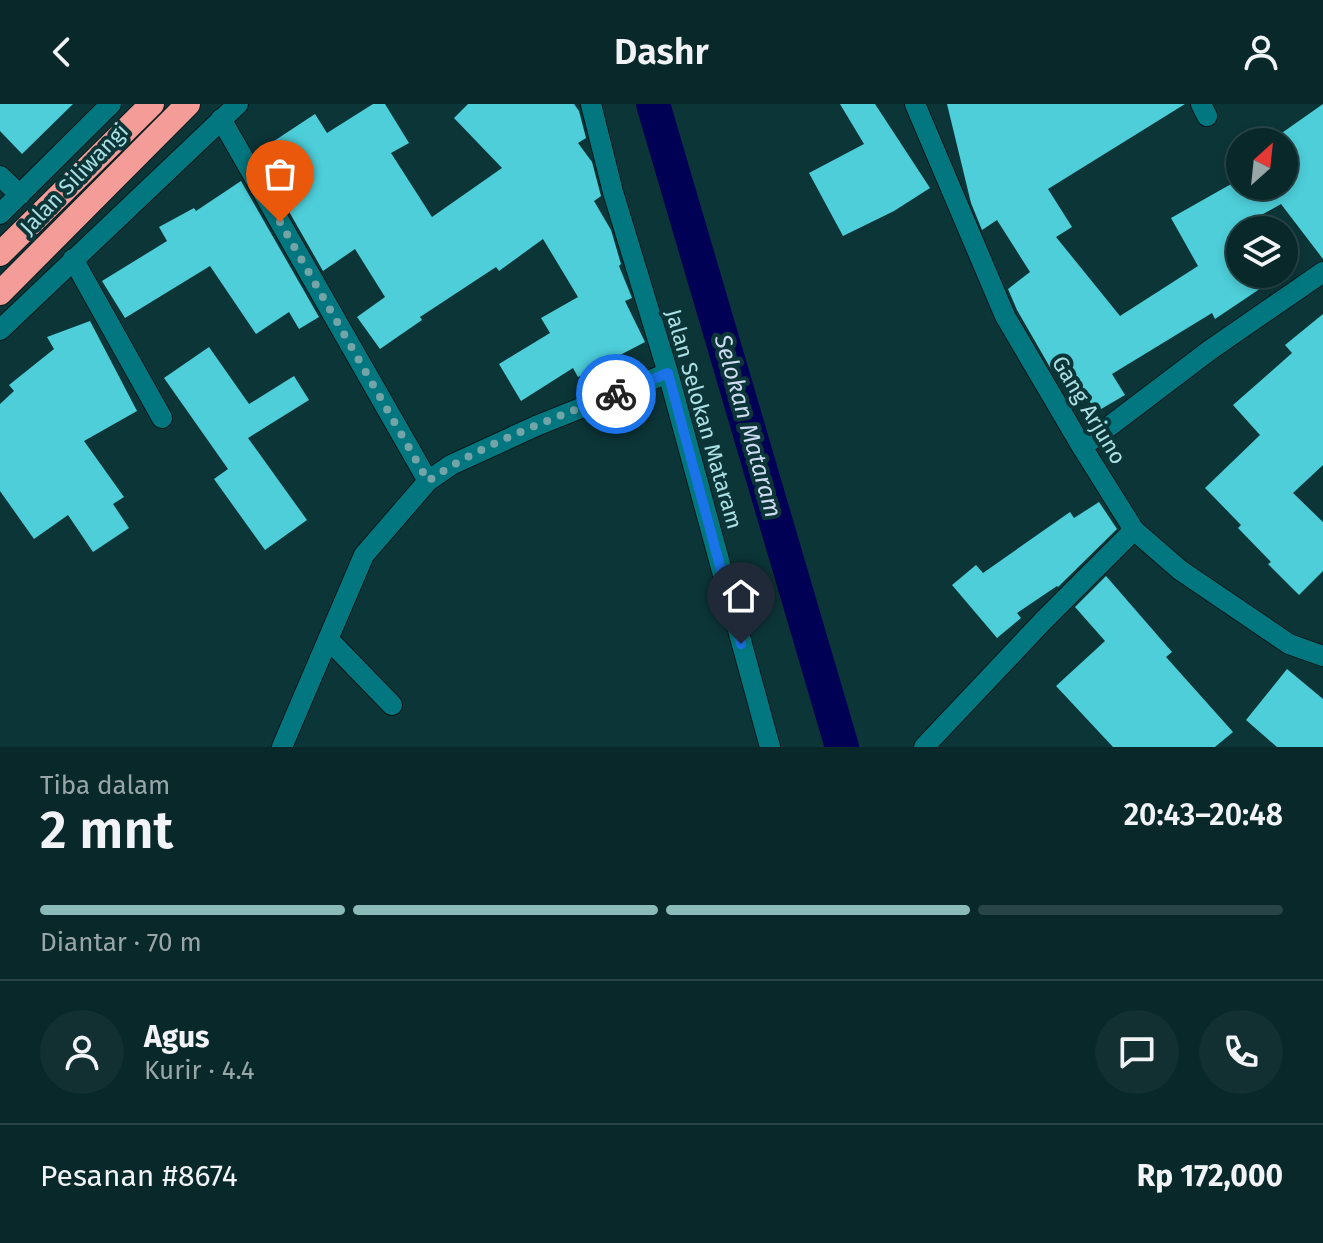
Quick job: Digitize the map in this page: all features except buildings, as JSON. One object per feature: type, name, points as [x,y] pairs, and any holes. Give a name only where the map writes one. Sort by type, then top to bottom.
[{"type":"highway","name":"Jalan Siliwangi","points":[[0,254],[152,104]]},
{"type":"highway","name":"Jalan Siliwangi","points":[[0,293],[188,104]]},
{"type":"street","points":[[0,214],[111,104]]},
{"type":"street","points":[[0,330],[238,104]]},
{"type":"street","name":"Jalan Selokan Mataram","points":[[591,104],[613,192],[668,373],[770,747]]},
{"type":"street","name":"Gang Arjuno","points":[[915,104],[1005,316],[1134,530],[1180,570],[1289,644],[1322,655]]},
{"type":"street","points":[[221,119],[428,481]]},
{"type":"street","points":[[0,176],[20,195]]},
{"type":"street","points":[[73,259],[162,418]]},
{"type":"street","points":[[1082,447],[1210,350],[1323,272]]},
{"type":"street","points":[[282,747],[364,555],[428,481],[451,465],[536,426],[668,373]]},
{"type":"street","points":[[924,747],[1134,530]]},
{"type":"street","points":[[328,639],[392,705]]},
{"type":"waterway","name":"Selokan Mataram","points":[[653,104],[842,747]]},
{"type":"way so far","points":[[280,222],[428,481],[451,465],[616,394]]},
{"type":"route","points":[[616,394],[668,373],[741,644]]}]
